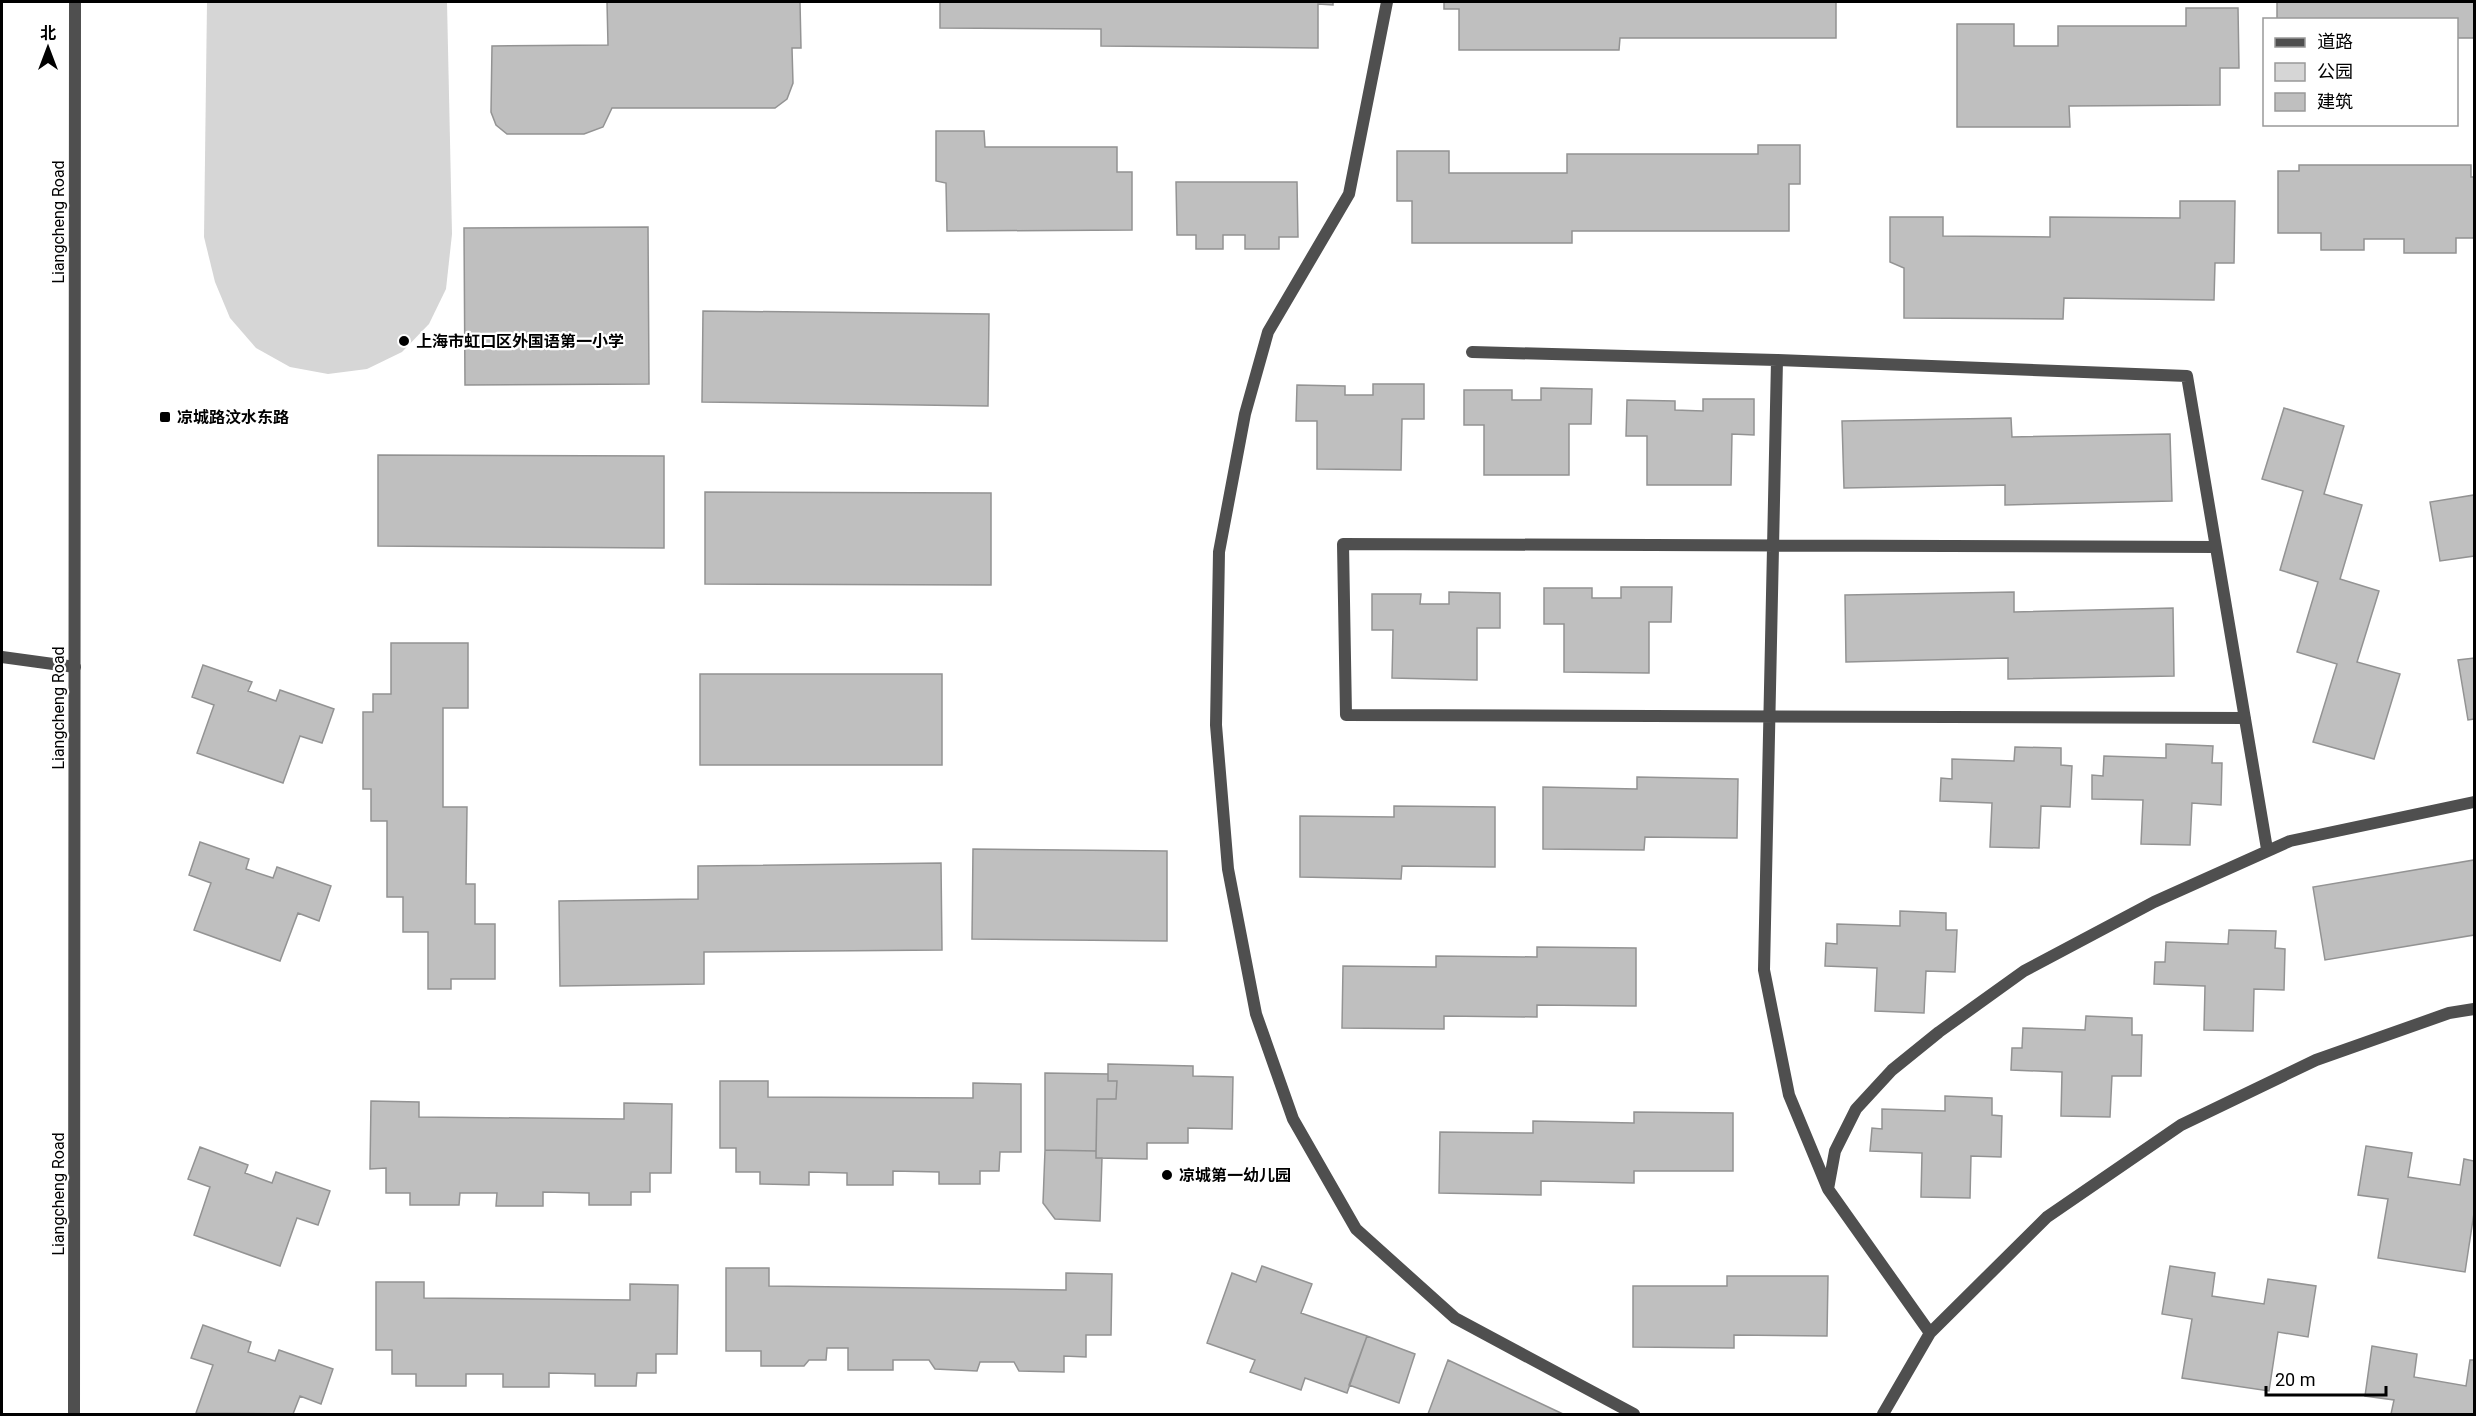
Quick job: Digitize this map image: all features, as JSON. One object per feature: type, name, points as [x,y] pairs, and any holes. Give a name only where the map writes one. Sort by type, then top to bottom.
[{"type":"street","name":"Liangcheng Road","points":[[74,1414],[75,2]]},
{"type":"street","points":[[1387,2],[1349,194],[1268,332],[1245,414],[1221,540],[1216,725],[1228,869],[1256,1014],[1293,1119],[1356,1228],[1455,1318],[1634,1414]]},
{"type":"street","points":[[1472,352],[1777,360],[2187,376],[2267,849]]},
{"type":"street","points":[[1777,360],[1764,970],[1789,1095],[1828,1189],[1930,1333]]},
{"type":"street","points":[[2216,547],[1343,544],[1346,715],[2245,718]]},
{"type":"street","points":[[2,657],[75,667]]},
{"type":"street","points":[[1828,1189],[1835,1151],[1856,1109],[1892,1070],[1939,1032],[2024,971],[2154,902],[2267,849],[2290,841],[2475,802]]},
{"type":"street","points":[[1883,1414],[1930,1333],[2047,1217],[2181,1125],[2316,1060],[2449,1013],[2475,1009]]},
{"type":"green space","points":[[207,2],[447,2],[452,234],[446,289],[429,324],[402,352],[367,369],[328,374],[290,367],[256,348],[230,318],[215,282],[204,237]]},
{"type":"building","points":[[607,2],[800,2],[801,48],[792,48],[793,83],[787,99],[775,108],[612,108],[603,127],[584,134],[507,134],[496,125],[491,112],[492,46],[608,45]]},
{"type":"building","points":[[940,2],[1333,2],[1333,5],[1318,4],[1318,48],[1101,46],[1101,29],[940,28]]},
{"type":"building","points":[[1444,2],[1836,2],[1836,38],[1620,38],[1619,50],[1459,50],[1459,9],[1444,9]]},
{"type":"building","points":[[2277,2],[2474,2],[2474,38],[2458,38],[2458,18],[2277,18]]},
{"type":"building","points":[[2186,8],[2238,8],[2239,68],[2220,68],[2220,105],[2069,106],[2070,127],[1957,127],[1957,24],[2014,24],[2014,46],[2058,46],[2058,26],[2186,26]]},
{"type":"building","points":[[936,131],[984,131],[985,147],[1117,147],[1117,172],[1132,172],[1132,230],[947,231],[946,183],[936,181]]},
{"type":"building","points":[[1758,145],[1800,145],[1800,184],[1789,184],[1789,231],[1572,231],[1572,243],[1412,243],[1412,201],[1397,201],[1397,151],[1449,151],[1449,173],[1567,173],[1567,154],[1758,154]]},
{"type":"building","points":[[2299,165],[2471,165],[2471,177],[2474,177],[2474,238],[2456,238],[2456,253],[2404,253],[2404,239],[2364,239],[2364,250],[2321,250],[2321,233],[2278,233],[2278,171],[2299,171]]},
{"type":"building","points":[[1176,182],[1297,182],[1298,237],[1279,237],[1279,249],[1245,249],[1245,235],[1223,235],[1223,249],[1196,249],[1196,235],[1177,235]]},
{"type":"building","points":[[2180,201],[2235,201],[2234,263],[2215,263],[2214,300],[2064,298],[2063,319],[1904,318],[1904,268],[1890,262],[1890,217],[1943,217],[1943,236],[2050,237],[2050,217],[2180,218]]},
{"type":"building","points":[[648,227],[649,384],[465,385],[464,228]]},
{"type":"building","points":[[703,311],[989,314],[988,406],[702,402]]},
{"type":"building","points":[[1373,384],[1424,384],[1424,419],[1402,419],[1401,470],[1317,469],[1317,421],[1296,421],[1297,385],[1345,386],[1345,395],[1373,395]]},
{"type":"building","points":[[1541,388],[1592,389],[1591,424],[1569,424],[1569,475],[1484,475],[1484,425],[1464,425],[1464,390],[1512,390],[1512,400],[1541,400]]},
{"type":"building","points":[[1703,399],[1754,399],[1754,435],[1732,434],[1731,485],[1647,485],[1647,436],[1626,436],[1627,400],[1675,401],[1675,410],[1703,411]]},
{"type":"building","points":[[2284,408],[2344,426],[2324,494],[2362,505],[2340,579],[2379,591],[2357,662],[2400,674],[2374,759],[2313,742],[2337,664],[2297,652],[2318,582],[2280,570],[2303,491],[2262,479]]},
{"type":"building","points":[[2011,418],[2012,437],[2170,434],[2172,501],[2005,505],[2005,485],[1844,488],[1842,421]]},
{"type":"building","points":[[378,455],[664,456],[664,548],[378,546]]},
{"type":"building","points":[[705,492],[991,493],[991,585],[705,584]]},
{"type":"building","points":[[2474,495],[2474,556],[2440,561],[2430,502]]},
{"type":"building","points":[[1621,587],[1672,587],[1671,622],[1649,622],[1649,673],[1564,672],[1564,624],[1544,624],[1544,588],[1592,588],[1592,598],[1621,598]]},
{"type":"building","points":[[1449,592],[1500,593],[1500,628],[1477,628],[1477,680],[1392,678],[1393,630],[1372,630],[1372,594],[1421,594],[1420,604],[1449,604]]},
{"type":"building","points":[[2014,592],[2014,612],[2173,608],[2174,676],[2008,679],[2008,658],[1846,662],[1845,595]]},
{"type":"building","points":[[391,643],[468,643],[468,708],[443,708],[443,807],[467,807],[466,884],[475,884],[475,924],[495,924],[495,979],[451,979],[451,989],[428,989],[428,932],[403,932],[403,897],[387,897],[387,821],[371,821],[371,789],[363,789],[363,712],[373,712],[373,694],[391,694]]},
{"type":"building","points":[[2474,658],[2474,719],[2468,720],[2458,660]]},
{"type":"building","points":[[203,665],[252,682],[248,691],[276,701],[280,690],[334,709],[322,743],[300,736],[283,783],[197,753],[214,705],[192,697]]},
{"type":"building","points":[[700,674],[942,674],[942,765],[700,765]]},
{"type":"building","points":[[2166,744],[2213,746],[2212,763],[2222,763],[2221,805],[2192,803],[2190,845],[2141,844],[2143,800],[2092,799],[2092,775],[2103,776],[2104,756],[2166,758]]},
{"type":"building","points":[[2015,747],[2061,748],[2061,765],[2072,766],[2070,807],[2041,806],[2039,848],[1990,847],[1992,803],[1940,801],[1941,778],[1952,779],[1952,759],[2014,761]]},
{"type":"building","points":[[1637,777],[1738,779],[1737,838],[1645,837],[1644,850],[1543,849],[1543,787],[1637,789]]},
{"type":"building","points":[[1394,806],[1495,807],[1495,867],[1402,866],[1401,879],[1300,877],[1300,816],[1394,817]]},
{"type":"building","points":[[200,842],[249,859],[246,869],[273,878],[277,867],[331,886],[319,921],[298,913],[280,961],[194,930],[211,883],[189,875]]},
{"type":"building","points":[[973,849],[1167,851],[1167,941],[972,939]]},
{"type":"building","points":[[2474,860],[2474,935],[2325,960],[2313,887]]},
{"type":"building","points":[[941,863],[942,950],[704,952],[704,984],[560,986],[559,901],[698,899],[698,866]]},
{"type":"building","points":[[1900,911],[1946,913],[1946,930],[1957,930],[1955,972],[1926,971],[1924,1013],[1875,1011],[1877,968],[1825,966],[1826,943],[1837,944],[1837,924],[1900,926]]},
{"type":"building","points":[[2229,930],[2276,931],[2275,948],[2285,949],[2284,990],[2254,989],[2253,1031],[2204,1030],[2205,986],[2154,984],[2155,962],[2165,962],[2166,942],[2228,944]]},
{"type":"building","points":[[1537,947],[1636,948],[1636,1006],[1537,1005],[1537,1017],[1444,1016],[1444,1029],[1342,1028],[1343,966],[1436,967],[1436,956],[1537,957]]},
{"type":"building","points":[[2086,1016],[2132,1018],[2132,1035],[2142,1035],[2141,1076],[2112,1076],[2110,1117],[2061,1116],[2062,1072],[2011,1070],[2012,1048],[2022,1048],[2023,1028],[2085,1030]]},
{"type":"building","points":[[1108,1064],[1193,1066],[1193,1076],[1233,1077],[1232,1129],[1188,1128],[1188,1143],[1147,1143],[1147,1159],[1096,1158],[1097,1099],[1116,1099],[1117,1081],[1108,1081]]},
{"type":"building","points":[[1045,1073],[1108,1074],[1108,1081],[1117,1081],[1116,1099],[1097,1099],[1096,1151],[1045,1150]]},
{"type":"building","points":[[720,1081],[768,1081],[768,1097],[973,1098],[973,1083],[1021,1084],[1021,1152],[1000,1152],[999,1171],[980,1171],[980,1184],[939,1184],[939,1172],[893,1171],[893,1185],[847,1185],[847,1173],[809,1172],[809,1185],[760,1184],[760,1172],[736,1172],[736,1148],[720,1148]]},
{"type":"building","points":[[1945,1096],[1992,1098],[1992,1115],[2002,1116],[2001,1157],[1971,1156],[1970,1198],[1921,1197],[1922,1153],[1870,1151],[1872,1128],[1882,1129],[1882,1109],[1945,1111]]},
{"type":"building","points":[[371,1101],[419,1102],[419,1117],[624,1119],[624,1103],[672,1104],[671,1173],[650,1173],[650,1192],[631,1192],[631,1205],[589,1205],[589,1193],[543,1192],[543,1206],[496,1206],[497,1193],[460,1193],[459,1205],[410,1205],[410,1193],[386,1193],[386,1168],[370,1169]]},
{"type":"building","points":[[1634,1112],[1733,1113],[1733,1171],[1634,1171],[1634,1183],[1541,1181],[1541,1195],[1439,1193],[1440,1132],[1533,1133],[1533,1121],[1634,1123]]},
{"type":"building","points":[[2366,1146],[2412,1153],[2408,1177],[2460,1185],[2464,1159],[2474,1161],[2474,1213],[2465,1272],[2378,1258],[2388,1199],[2358,1195]]},
{"type":"building","points":[[200,1147],[248,1165],[245,1173],[272,1183],[276,1172],[330,1191],[318,1225],[297,1218],[280,1266],[194,1235],[210,1187],[188,1179]]},
{"type":"building","points":[[1045,1150],[1096,1151],[1096,1158],[1102,1158],[1100,1221],[1055,1219],[1043,1203]]},
{"type":"building","points":[[1262,1266],[1312,1284],[1301,1313],[1367,1336],[1347,1393],[1305,1378],[1301,1390],[1250,1372],[1255,1360],[1207,1343],[1232,1273],[1256,1282]]},
{"type":"building","points":[[2170,1266],[2215,1273],[2212,1296],[2264,1304],[2268,1279],[2316,1286],[2308,1337],[2278,1332],[2269,1391],[2182,1378],[2192,1319],[2162,1314]]},
{"type":"building","points":[[726,1268],[769,1268],[769,1286],[1066,1290],[1066,1273],[1112,1274],[1111,1335],[1086,1335],[1086,1357],[1064,1356],[1064,1372],[1019,1371],[1014,1362],[980,1362],[977,1371],[935,1369],[929,1360],[893,1360],[893,1370],[848,1370],[848,1348],[827,1348],[826,1360],[809,1360],[804,1366],[761,1366],[761,1351],[726,1351]]},
{"type":"building","points":[[1727,1276],[1828,1276],[1827,1336],[1734,1335],[1734,1348],[1633,1347],[1633,1286],[1727,1286]]},
{"type":"building","points":[[376,1282],[424,1282],[424,1298],[630,1300],[630,1284],[678,1285],[677,1354],[656,1354],[656,1373],[637,1373],[636,1386],[595,1386],[595,1374],[549,1373],[549,1387],[503,1387],[503,1374],[466,1374],[466,1386],[416,1386],[416,1374],[392,1374],[392,1350],[376,1350]]},
{"type":"building","points":[[203,1325],[251,1342],[248,1352],[275,1361],[279,1350],[333,1369],[321,1404],[300,1396],[293,1414],[196,1413],[213,1365],[191,1358]]},
{"type":"building","points":[[1367,1336],[1415,1354],[1399,1403],[1349,1385]]},
{"type":"building","points":[[2372,1346],[2417,1354],[2414,1377],[2466,1386],[2470,1360],[2474,1360],[2474,1414],[2391,1414],[2394,1400],[2365,1396]]},
{"type":"building","points":[[1448,1360],[1563,1414],[1428,1414]]},
{"type":"place","name":"上海市虹口区外国语第一小学","points":[[404,341]]},
{"type":"place","name":"凉城路汶水东路","points":[[165,417]]},
{"type":"place","name":"凉城第一幼儿园","points":[[1167,1175]]}]
